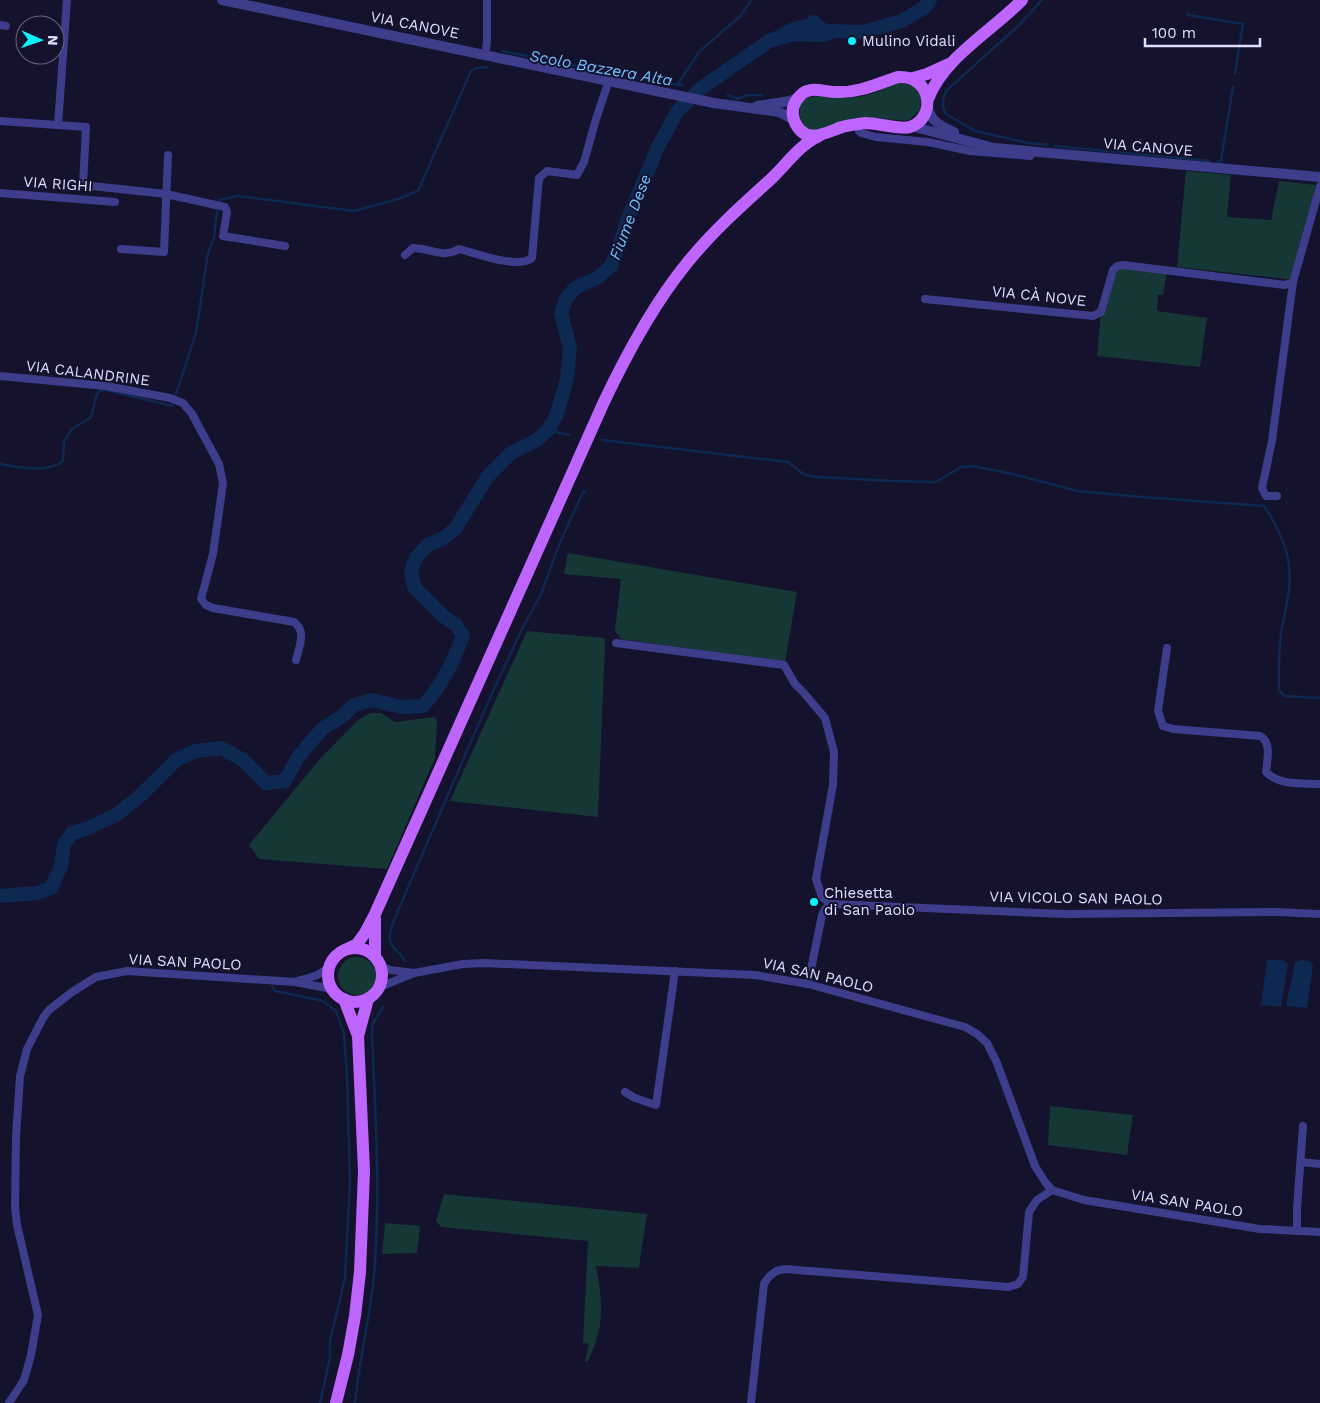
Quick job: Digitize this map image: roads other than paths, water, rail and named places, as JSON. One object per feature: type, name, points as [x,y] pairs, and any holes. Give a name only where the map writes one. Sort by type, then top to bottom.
[{"type":"main road","points":[[375,914],[378,961],[382,980],[380,987],[375,994],[360,1002],[344,999],[332,989],[328,973],[330,965],[345,950],[357,944],[375,914],[603,404],[630,350],[660,300],[687,262],[733,213],[810,140],[859,124],[911,126],[921,118],[939,78],[951,63],[1022,0]]},
{"type":"main road","points":[[772,178],[785,161],[794,143],[796,124],[793,110],[796,101],[807,91],[813,89],[856,92],[898,77],[913,78],[927,74],[951,63]]},
{"type":"main road","points":[[913,78],[922,87],[928,102]]},
{"type":"main road","points":[[796,124],[807,134],[819,136]]},
{"type":"main road","points":[[345,950],[361,948],[378,961]]},
{"type":"main road","points":[[344,999],[358,1036]]},
{"type":"main road","points":[[336,1403],[352,1336],[360,1272],[364,1171],[358,1036],[368,999]]},
{"type":"street","points":[[58,125],[67,0]]},
{"type":"street","name":"VIA CANOVE","points":[[222,0],[714,103],[778,112],[788,116],[796,124]]},
{"type":"street","points":[[485,54],[487,43],[487,0]]},
{"type":"street","points":[[405,255],[413,248],[424,248],[442,255],[453,253],[460,249],[516,263],[527,262],[532,258],[539,178],[548,171],[577,175],[584,162],[596,119],[610,80]]},
{"type":"street","name":"VIA CANOVE","points":[[741,108],[779,103],[799,97]]},
{"type":"street","name":"VIA CANOVE","points":[[928,102],[929,114],[937,124],[974,143]]},
{"type":"street","points":[[0,120],[86,127],[82,200]]},
{"type":"street","points":[[859,124],[859,131],[861,133],[876,137],[928,142],[970,151],[1030,156]]},
{"type":"street","name":"VIA CANOVE","points":[[911,126],[994,148],[1320,177]]},
{"type":"street","points":[[121,249],[164,252],[168,154]]},
{"type":"street","points":[[83,185],[166,194],[225,207],[227,212],[223,236],[285,246]]},
{"type":"street","points":[[1277,496],[1266,496],[1262,488],[1272,440],[1292,282],[1320,186]]},
{"type":"street","name":"VIA RIGHI","points":[[0,193],[115,202]]},
{"type":"street","name":"VIA CÀ NOVE","points":[[925,298],[1093,316],[1101,312],[1112,270],[1117,266],[1123,265],[1285,285],[1292,282]]},
{"type":"street","name":"VIA CALANDRINE","points":[[0,376],[106,386],[174,399],[188,408],[219,464],[223,483],[213,554],[201,599],[206,605],[213,608],[294,622],[300,627],[302,634],[296,660]]},
{"type":"street","points":[[616,643],[784,665],[794,684],[825,718],[834,752],[833,785],[816,879],[822,897],[831,904],[822,915],[808,984]]},
{"type":"street","points":[[1167,648],[1158,710],[1163,726],[1173,729],[1260,736],[1268,744],[1266,772],[1270,776],[1279,781],[1320,784]]},
{"type":"street","name":"VIA VICOLO SAN PAOLO","points":[[831,904],[1065,914],[1276,912],[1320,914]]},
{"type":"street","name":"VIA SAN PAOLO","points":[[378,961],[390,970],[414,973]]},
{"type":"street","name":"VIA SAN PAOLO","points":[[380,987],[414,973],[463,964],[484,963],[755,975],[808,984],[965,1027],[977,1034],[987,1043],[997,1063],[1035,1166],[1052,1190],[1084,1200],[1260,1229],[1320,1232]]},
{"type":"street","name":"VIA SAN PAOLO","points":[[295,982],[324,973],[330,965]]},
{"type":"street","name":"VIA SAN PAOLO","points":[[9,1403],[24,1380],[31,1355],[38,1315],[17,1225],[15,1208],[16,1136],[20,1076],[27,1049],[42,1018],[72,992],[96,977],[127,971],[295,982],[332,989]]},
{"type":"street","points":[[625,1092],[635,1098],[656,1105],[675,972]]},
{"type":"street","points":[[1297,1231],[1303,1126]]},
{"type":"street","points":[[1301,1162],[1320,1164]]},
{"type":"street","points":[[751,1403],[764,1284],[772,1272],[779,1270],[810,1271],[1008,1287],[1018,1284],[1023,1277],[1029,1212],[1037,1200],[1052,1190]]},
{"type":"water","points":[[809,15],[818,16],[832,26],[850,29],[850,35],[841,35],[824,42],[792,41],[777,45],[771,33],[792,22],[807,19]]},
{"type":"water","points":[[1267,960],[1282,960],[1288,964],[1281,1007],[1261,1005]]},
{"type":"water","points":[[1301,960],[1309,961],[1313,966],[1307,1008],[1286,1006],[1295,962]]},
{"type":"waterway","name":"Scolo Bazzera Alta","points":[[677,85],[699,52],[739,17],[752,0]]},
{"type":"waterway","name":"Fiume Dese","points":[[832,31],[862,32],[902,21],[925,7],[930,0]]},
{"type":"waterway","points":[[1042,0],[1018,26],[946,91],[943,105],[946,114],[975,131],[1028,143],[1048,145]]},
{"type":"waterway","points":[[1188,13],[1188,15],[1243,24],[1235,73]]},
{"type":"waterway","name":"Fiume Dese","points":[[0,896],[37,893],[51,888],[61,866],[64,844],[72,833],[86,829],[116,815],[141,795],[176,760],[196,751],[222,748],[243,760],[266,783],[285,781],[298,757],[322,729],[341,717],[354,705],[372,700],[401,707],[423,706],[436,690],[446,673],[463,636],[456,625],[443,616],[414,587],[411,571],[416,558],[428,545],[442,539],[455,529],[488,476],[511,453],[537,440],[548,430],[557,414],[567,379],[570,348],[561,313],[566,299],[575,288],[597,278],[611,266],[627,221],[658,147],[677,112],[700,89],[769,41],[791,35]]},
{"type":"waterway","name":"Scolo Bazzera Alta","points":[[502,51],[662,83],[683,85]]},
{"type":"waterway","name":"Scolo Bazzera Alta","points":[[220,203],[220,200],[238,196],[354,211],[398,199],[418,191],[471,71],[476,68],[488,67]]},
{"type":"waterway","points":[[1218,162],[1221,161],[1233,87]]},
{"type":"waterway","points":[[728,95],[738,99],[747,95],[762,95]]},
{"type":"waterway","points":[[1055,146],[1209,161]]},
{"type":"waterway","name":"Scolo Bazzera Alta","points":[[0,464],[24,468],[41,468],[56,465],[63,461],[64,441],[72,429],[90,418],[99,391],[106,390],[172,406],[196,333],[208,253],[214,238],[217,211]]},
{"type":"waterway","points":[[548,430],[569,435]]},
{"type":"waterway","points":[[602,440],[788,462],[803,474],[815,477],[936,482],[961,467],[973,466],[1017,475],[1077,491],[1264,506],[1277,527],[1288,558],[1290,574],[1280,643],[1279,690],[1284,696],[1320,698]]},
{"type":"waterway","points":[[405,961],[390,942],[394,920],[485,709],[521,631],[541,594],[559,545],[585,491]]},
{"type":"waterway","points":[[272,986],[275,991],[323,1001],[336,1011],[344,1033],[350,1183],[345,1278],[330,1341],[330,1358],[320,1403]]},
{"type":"waterway","points":[[355,1403],[374,1275],[377,1184],[372,1031],[373,1023],[383,1007]]},
{"type":"place","name":"Mulino Vidali","points":[[852,41]]},
{"type":"place","name":"Chiesetta di San Paolo","points":[[814,902]]}]
